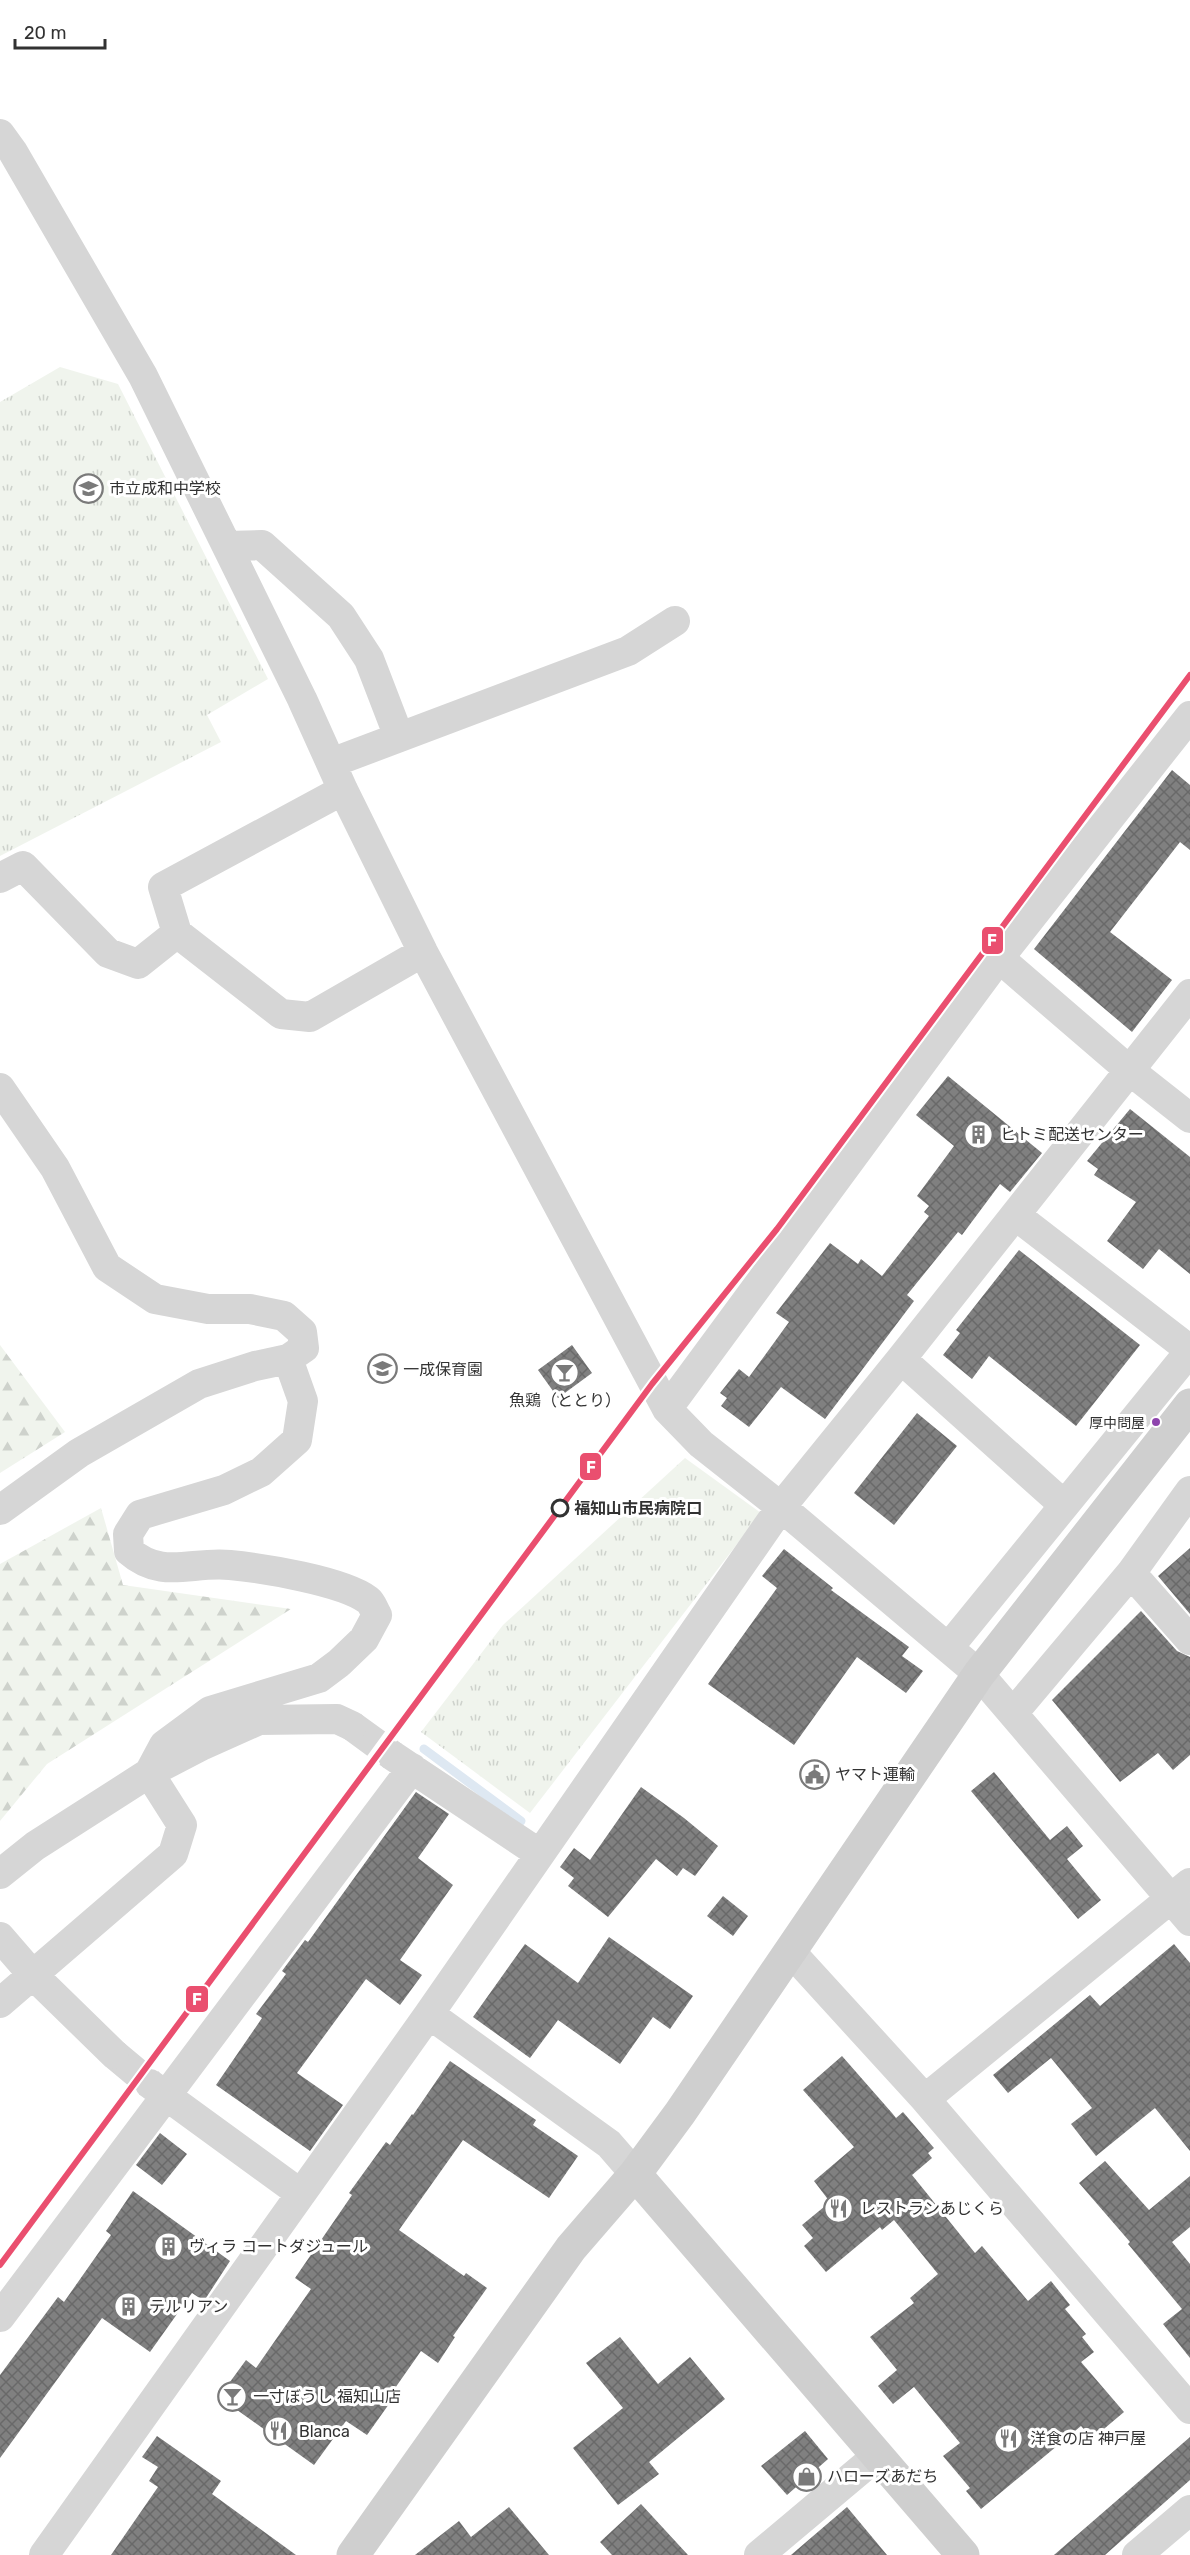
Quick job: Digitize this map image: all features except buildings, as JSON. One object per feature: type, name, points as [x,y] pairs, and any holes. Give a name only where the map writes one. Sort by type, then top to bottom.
[{"type":"street","points":[[0,134],[22,167],[142,376],[302,699],[343,790],[423,952],[667,1409],[701,1444],[781,1507],[979,1674],[1184,1901],[925,2098]]},
{"type":"street","points":[[227,546],[262,545],[341,616],[369,659],[399,737]]},
{"type":"street","points":[[331,763],[628,651],[675,621]]},
{"type":"street","points":[[667,1409],[999,958],[1190,716]]},
{"type":"street","points":[[343,790],[164,887],[177,933],[281,1014],[310,1017],[423,952]]},
{"type":"street","points":[[0,878],[23,866],[108,953],[138,964],[177,933]]},
{"type":"street","points":[[999,958],[1129,1070],[1190,1118]]},
{"type":"street","points":[[44,2555],[429,2014],[781,1507],[1190,994]]},
{"type":"street","points":[[0,1088],[55,1167],[107,1267],[155,1299],[208,1309],[250,1309],[284,1316],[302,1332],[304,1348],[288,1359],[255,1366],[199,1384],[79,1453],[0,1510]]},
{"type":"street","points":[[949,1647],[1190,1351],[1015,1215]]},
{"type":"street","points":[[149,1773],[164,1745],[210,1711],[319,1677],[339,1663],[364,1639],[377,1615],[370,1601],[350,1590],[317,1581],[228,1564],[168,1569],[140,1561],[129,1551],[128,1534],[140,1515],[233,1485],[261,1472],[297,1440],[303,1401],[288,1359]]},
{"type":"street","points":[[901,1359],[1064,1505]]},
{"type":"street","points":[[352,2555],[571,2248],[635,2174],[680,2113],[979,1674],[1190,1405]]},
{"type":"street","points":[[1014,1712],[1131,1573],[1190,1491]]},
{"type":"street","points":[[1131,1573],[1190,1640]]},
{"type":"street","points":[[0,1874],[35,1846],[149,1773],[259,1720],[338,1719],[352,1726]]},
{"type":"street","points":[[0,2316],[159,2089],[402,1762],[540,1854]]},
{"type":"street","points":[[0,2003],[173,1854],[182,1825],[149,1773]]},
{"type":"street","points":[[0,1937],[32,1974],[114,2054]]},
{"type":"street","points":[[790,1951],[925,2098],[1190,2409]]},
{"type":"street","points":[[429,2014],[609,2144],[963,2555]]},
{"type":"street","points":[[159,2089],[301,2194]]},
{"type":"street","points":[[759,2555],[878,2455]]},
{"type":"street","points":[[1137,2555],[1190,2510]]},
{"type":"green space","name":"市立成和中学校","points":[[60,367],[118,384],[268,679],[207,715],[221,742],[0,856],[0,402]]},
{"type":"green space","points":[[0,1345],[65,1432],[0,1473]]},
{"type":"green space","points":[[685,1458],[761,1513],[530,1813],[421,1732],[503,1625]]},
{"type":"green space","points":[[101,1508],[123,1585],[291,1609],[47,1764],[0,1821],[0,1564]]},
{"type":"waterway","points":[[424,1749],[521,1821]]},
{"type":"tunnel","points":[[352,1726],[393,1756]]},
{"type":"tunnel","points":[[114,2054],[150,2084]]},
{"type":"transit line","name":"F","points":[[0,2265],[652,1384],[777,1229],[1190,675]]},
{"type":"place","name":"市立成和中学校","points":[[88,488]]},
{"type":"place","name":"ヒトミ配送センター","points":[[979,1134]]},
{"type":"place","name":"一成保育園","points":[[382,1369]]},
{"type":"place","name":"魚鶏（ととり）","points":[[565,1372]]},
{"type":"place","name":"厚中問屋","points":[[1156,1422]]},
{"type":"place","name":"福知山市民病院口","points":[[560,1508]]},
{"type":"place","name":"ヤマト運輸","points":[[814,1774]]},
{"type":"place","name":"レストランあじくら","points":[[839,2208]]},
{"type":"place","name":"ヴィラ コートダジュール","points":[[168,2246]]},
{"type":"place","name":"テルリアン","points":[[128,2306]]},
{"type":"place","name":"一寸ぼうし 福知山店","points":[[232,2396]]},
{"type":"place","name":"Blanca","points":[[278,2431]]},
{"type":"place","name":"洋食の店 神戸屋","points":[[1009,2438]]},
{"type":"place","name":"ハローズあだち","points":[[806,2476]]}]
